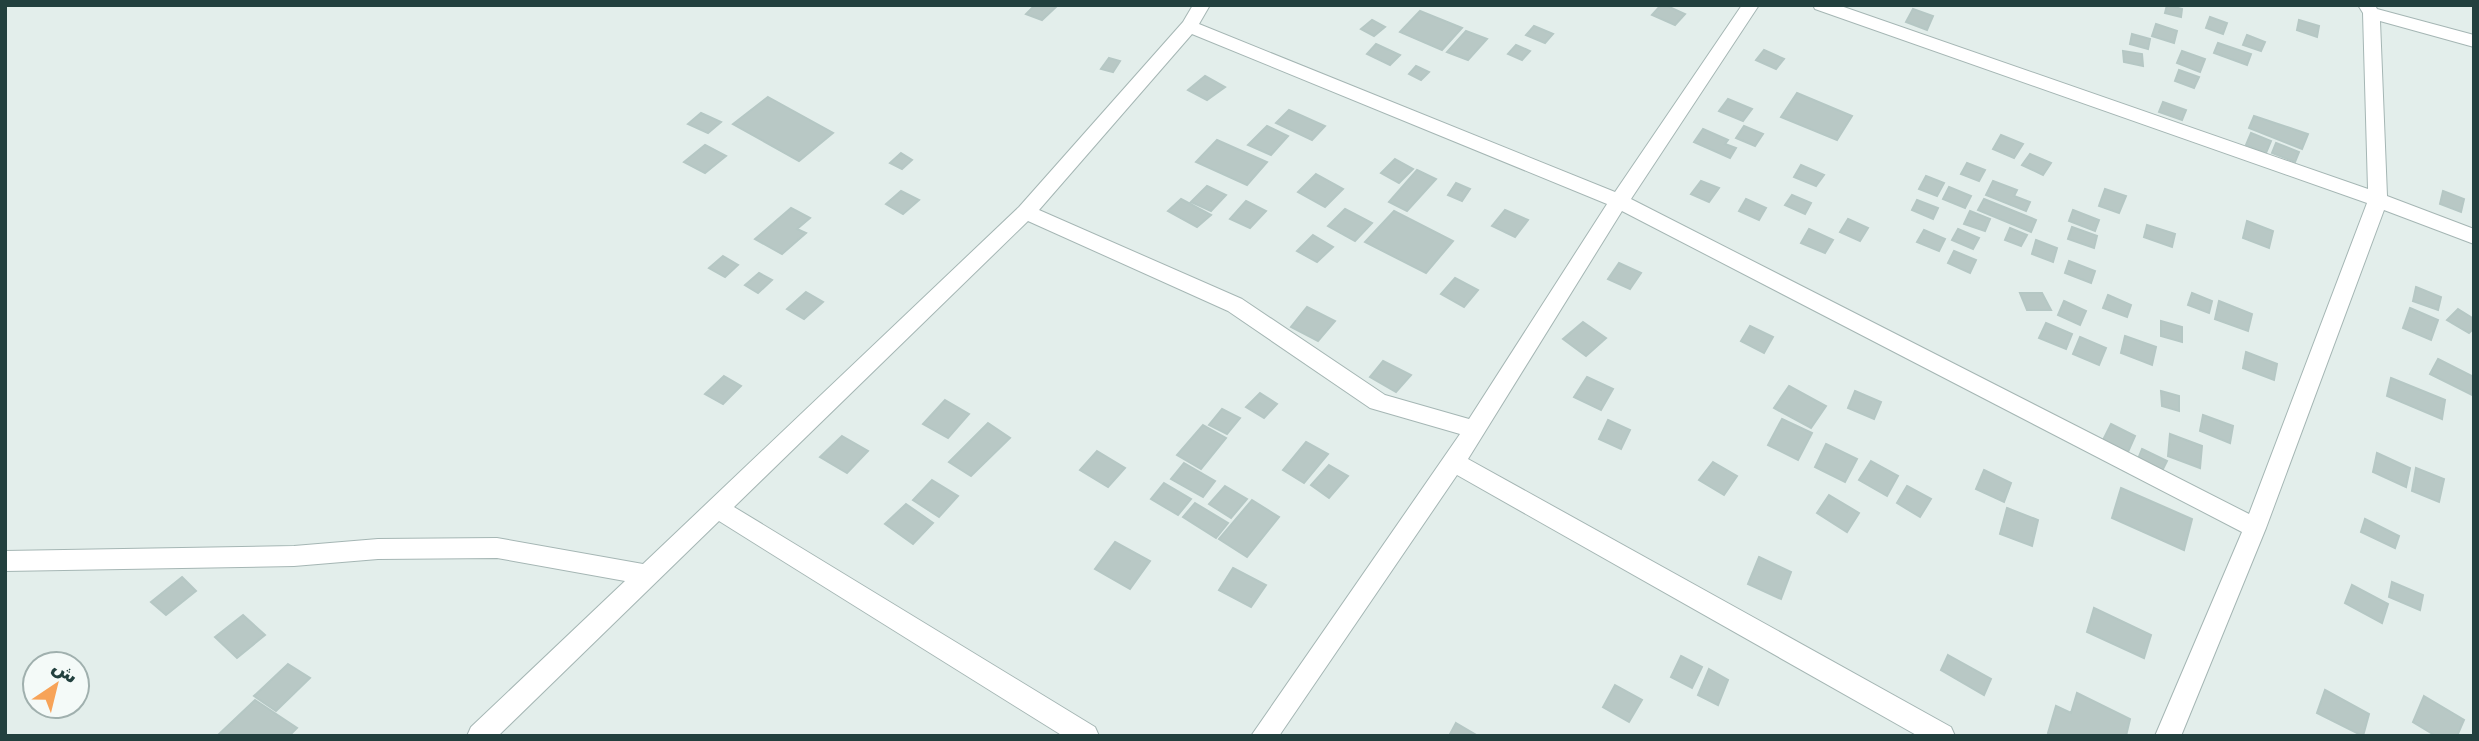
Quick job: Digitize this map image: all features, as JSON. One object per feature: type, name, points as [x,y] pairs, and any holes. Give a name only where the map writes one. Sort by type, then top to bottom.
[{"type":"street","points":[[480,736],[1026,212],[1189,26],[1202,5]]},
{"type":"street","points":[[1265,736],[1454,462],[1619,201],[1751,5]]},
{"type":"street","points":[[1821,5],[2378,200],[2474,237]]},
{"type":"street","points":[[2168,736],[2255,528],[2378,200],[2369,9],[2474,41]]},
{"type":"street","points":[[1189,26],[1619,201],[2255,528]]},
{"type":"street","points":[[1026,212],[1235,305],[1378,402],[1475,430]]},
{"type":"street","points":[[1454,462],[1942,736]]},
{"type":"street","points":[[718,508],[1086,736]]},
{"type":"street","points":[[5,561],[294,556],[378,549],[497,548],[648,575]]},
{"type":"building","points":[[1035,5],[1058,5],[1042,20],[1026,14]]},
{"type":"building","points":[[1661,5],[1685,14],[1675,25],[1652,15]]},
{"type":"building","points":[[2167,5],[2182,9],[2181,17],[2165,13]]},
{"type":"building","points":[[1913,9],[1933,16],[1927,30],[1906,22]]},
{"type":"building","points":[[1420,11],[1462,28],[1442,50],[1400,32]]},
{"type":"building","points":[[2210,17],[2227,23],[2223,34],[2206,28]]},
{"type":"building","points":[[1372,20],[1385,27],[1374,36],[1361,29]]},
{"type":"building","points":[[2299,20],[2319,26],[2317,37],[2297,30]]},
{"type":"building","points":[[2156,24],[2177,31],[2174,43],[2152,36]]},
{"type":"building","points":[[1534,26],[1553,34],[1545,43],[1526,35]]},
{"type":"building","points":[[1466,31],[1487,39],[1468,60],[1447,52]]},
{"type":"building","points":[[2132,34],[2150,39],[2148,49],[2130,44]]},
{"type":"building","points":[[2247,35],[2265,42],[2261,51],[2243,45]]},
{"type":"building","points":[[2218,43],[2251,54],[2247,65],[2214,53]]},
{"type":"building","points":[[1376,44],[1400,55],[1390,65],[1367,54]]},
{"type":"building","points":[[1516,45],[1530,51],[1522,60],[1508,54]]},
{"type":"building","points":[[1764,50],[1784,59],[1776,69],[1756,60]]},
{"type":"building","points":[[2123,51],[2142,54],[2143,66],[2124,62]]},
{"type":"building","points":[[2182,51],[2205,59],[2200,72],[2177,63]]},
{"type":"building","points":[[1109,58],[1120,61],[1113,72],[1101,69]]},
{"type":"building","points":[[1416,66],[1429,72],[1421,80],[1409,74]]},
{"type":"building","points":[[2179,70],[2199,77],[2194,88],[2175,81]]},
{"type":"building","points":[[1205,76],[1225,87],[1207,100],[1188,90]]},
{"type":"building","points":[[1797,93],[1852,116],[1837,140],[1781,117]]},
{"type":"building","points":[[768,97],[833,133],[799,161],[733,124]]},
{"type":"building","points":[[1728,99],[1752,109],[1743,121],[1719,111]]},
{"type":"building","points":[[2163,102],[2186,110],[2182,120],[2159,112]]},
{"type":"building","points":[[1289,110],[1325,126],[1312,140],[1276,123]]},
{"type":"building","points":[[701,113],[721,122],[708,133],[688,124]]},
{"type":"building","points":[[2254,116],[2308,134],[2302,149],[2249,128]]},
{"type":"building","points":[[1267,126],[1288,136],[1271,155],[1248,145]]},
{"type":"building","points":[[1744,126],[1763,134],[1755,146],[1736,138]]},
{"type":"building","points":[[1703,129],[1728,140],[1725,144],[1736,148],[1730,158],[1694,142]]},
{"type":"building","points":[[2251,133],[2271,141],[2266,153],[2246,145]]},
{"type":"building","points":[[2001,135],[2023,144],[2014,158],[1993,149]]},
{"type":"building","points":[[1217,140],[1267,162],[1247,185],[1196,162]]},
{"type":"building","points":[[2276,143],[2299,152],[2295,162],[2272,153]]},
{"type":"building","points":[[705,145],[726,156],[705,173],[684,162]]},
{"type":"building","points":[[901,153],[912,160],[902,169],[890,163]]},
{"type":"building","points":[[2030,154],[2051,163],[2043,175],[2022,165]]},
{"type":"building","points":[[1395,159],[1413,169],[1399,183],[1381,173]]},
{"type":"building","points":[[1967,163],[1985,170],[1979,181],[1961,174]]},
{"type":"building","points":[[1801,165],[1824,175],[1816,186],[1794,177]]},
{"type":"building","points":[[1417,170],[1436,179],[1407,211],[1389,202]]},
{"type":"building","points":[[1316,174],[1343,189],[1325,207],[1298,192]]},
{"type":"building","points":[[1926,176],[1944,183],[1937,196],[1919,189]]},
{"type":"building","points":[[1701,181],[1719,188],[1709,202],[1691,194]]},
{"type":"building","points":[[1993,181],[2017,190],[2014,196],[2030,202],[2026,211],[1986,195]]},
{"type":"building","points":[[1456,183],[1470,189],[1462,201],[1448,195]]},
{"type":"building","points":[[1207,186],[1226,195],[1211,211],[1191,202]]},
{"type":"building","points":[[1949,187],[1971,196],[1965,208],[1943,199]]},
{"type":"building","points":[[2105,189],[2126,196],[2119,213],[2099,206]]},
{"type":"building","points":[[901,191],[919,200],[903,214],[886,204]]},
{"type":"building","points":[[2443,191],[2464,199],[2461,212],[2440,204]]},
{"type":"building","points":[[1792,195],[1811,203],[1805,214],[1785,205]]},
{"type":"building","points":[[1181,199],[1211,215],[1197,227],[1168,211]]},
{"type":"building","points":[[1746,199],[1766,208],[1759,220],[1739,211]]},
{"type":"building","points":[[1984,199],[2036,220],[2031,232],[1978,210]]},
{"type":"building","points":[[1917,200],[1938,208],[1933,219],[1912,210]]},
{"type":"building","points":[[1246,201],[1266,211],[1250,228],[1230,219]]},
{"type":"building","points":[[791,208],[810,218],[797,229],[806,233],[782,254],[755,239]]},
{"type":"building","points":[[1345,209],[1372,223],[1355,241],[1328,226]]},
{"type":"building","points":[[1505,210],[1528,220],[1515,237],[1492,226]]},
{"type":"building","points":[[2073,210],[2099,220],[2095,231],[2069,221]]},
{"type":"building","points":[[1394,211],[1453,241],[1426,273],[1365,242]]},
{"type":"building","points":[[1970,211],[1990,219],[1985,231],[1964,224]]},
{"type":"building","points":[[1848,219],[1868,228],[1860,241],[1840,232]]},
{"type":"building","points":[[2247,221],[2273,231],[2269,248],[2243,238]]},
{"type":"building","points":[[2147,225],[2175,234],[2172,247],[2144,237]]},
{"type":"building","points":[[2072,227],[2097,236],[2094,248],[2068,239]]},
{"type":"building","points":[[2010,228],[2027,235],[2021,246],[2005,240]]},
{"type":"building","points":[[1809,229],[1833,240],[1825,253],[1801,243]]},
{"type":"building","points":[[1958,229],[1979,238],[1973,249],[1952,240]]},
{"type":"building","points":[[1924,230],[1945,239],[1939,251],[1917,242]]},
{"type":"building","points":[[1313,235],[1333,247],[1317,262],[1297,251]]},
{"type":"building","points":[[2036,240],[2057,248],[2053,262],[2032,254]]},
{"type":"building","points":[[1954,251],[1976,260],[1970,273],[1948,263]]},
{"type":"building","points":[[723,256],[738,265],[725,277],[709,268]]},
{"type":"building","points":[[2069,261],[2095,271],[2091,283],[2065,273]]},
{"type":"building","points":[[1619,263],[1641,273],[1630,289],[1608,279]]},
{"type":"building","points":[[759,273],[772,280],[758,293],[745,285]]},
{"type":"building","points":[[1455,278],[1478,290],[1464,307],[1441,294]]},
{"type":"building","points":[[2416,287],[2441,297],[2438,310],[2413,301]]},
{"type":"building","points":[[806,292],[823,302],[804,319],[787,309]]},
{"type":"building","points":[[2020,293],[2042,293],[2051,310],[2027,310]]},
{"type":"building","points":[[2192,293],[2212,301],[2209,313],[2188,305]]},
{"type":"building","points":[[2108,295],[2131,305],[2127,317],[2103,308]]},
{"type":"building","points":[[2064,301],[2086,311],[2080,325],[2058,315]]},
{"type":"building","points":[[2219,301],[2252,314],[2248,331],[2215,319]]},
{"type":"building","points":[[1307,307],[1335,321],[1318,341],[1291,327]]},
{"type":"building","points":[[2410,308],[2438,320],[2431,340],[2403,328]]},
{"type":"building","points":[[2458,309],[2474,319],[2474,328],[2469,333],[2447,320]]},
{"type":"building","points":[[2161,321],[2182,327],[2182,342],[2161,336]]},
{"type":"building","points":[[1583,322],[1606,338],[1586,356],[1563,339]]},
{"type":"building","points":[[2046,323],[2072,334],[2066,349],[2039,338]]},
{"type":"building","points":[[1750,326],[1773,337],[1764,353],[1741,341]]},
{"type":"building","points":[[2125,336],[2156,347],[2152,365],[2121,353]]},
{"type":"building","points":[[2080,337],[2106,348],[2099,365],[2073,354]]},
{"type":"building","points":[[2246,352],[2277,364],[2274,380],[2243,368]]},
{"type":"building","points":[[2438,359],[2474,377],[2474,396],[2430,374]]},
{"type":"building","points":[[1383,361],[1411,375],[1396,392],[1370,377]]},
{"type":"building","points":[[724,376],[741,386],[723,404],[705,394]]},
{"type":"building","points":[[1587,377],[1613,389],[1601,410],[1574,397]]},
{"type":"building","points":[[2391,378],[2445,400],[2442,419],[2387,396]]},
{"type":"building","points":[[1789,386],[1826,406],[1811,428],[1774,408]]},
{"type":"building","points":[[1855,391],[1881,402],[1874,419],[1848,408]]},
{"type":"building","points":[[2161,391],[2179,396],[2179,411],[2162,406]]},
{"type":"building","points":[[1260,393],[1277,404],[1264,418],[1246,407]]},
{"type":"building","points":[[945,400],[969,414],[948,438],[923,424]]},
{"type":"building","points":[[1222,409],[1240,418],[1227,434],[1209,425]]},
{"type":"building","points":[[2203,415],[2233,426],[2230,443],[2200,431]]},
{"type":"building","points":[[1782,419],[1812,433],[1798,460],[1768,445]]},
{"type":"building","points":[[1608,420],[1630,430],[1621,449],[1599,439]]},
{"type":"building","points":[[988,423],[1010,438],[971,476],[949,462]]},
{"type":"building","points":[[2111,424],[2135,436],[2128,452],[2103,440]]},
{"type":"building","points":[[1203,425],[1226,438],[1201,469],[1177,455]]},
{"type":"building","points":[[2170,434],[2202,446],[2200,468],[2168,456]]},
{"type":"building","points":[[842,436],[868,451],[847,473],[820,457]]},
{"type":"building","points":[[1306,442],[1328,454],[1304,483],[1283,470]]},
{"type":"building","points":[[1826,444],[1857,459],[1845,482],[1815,467]]},
{"type":"building","points":[[2142,449],[2167,461],[2162,471],[2138,459]]},
{"type":"building","points":[[1097,451],[1125,468],[1108,487],[1080,470]]},
{"type":"building","points":[[2377,453],[2410,468],[2406,487],[2373,472]]},
{"type":"building","points":[[1871,461],[1898,476],[1887,496],[1859,480]]},
{"type":"building","points":[[1713,462],[1737,476],[1724,495],[1699,480]]},
{"type":"building","points":[[1184,463],[1215,481],[1203,497],[1171,479]]},
{"type":"building","points":[[1329,465],[1348,476],[1329,498],[1311,485]]},
{"type":"building","points":[[2416,468],[2444,479],[2439,502],[2412,491]]},
{"type":"building","points":[[1984,470],[2011,483],[2004,502],[1976,489]]},
{"type":"building","points":[[932,480],[958,496],[939,517],[913,500]]},
{"type":"building","points":[[1164,483],[1191,499],[1178,515],[1151,499]]},
{"type":"building","points":[[1225,486],[1247,499],[1231,518],[1209,504]]},
{"type":"building","points":[[1907,486],[1931,499],[1920,517],[1897,503]]},
{"type":"building","points":[[2121,488],[2192,519],[2184,550],[2112,518]]},
{"type":"building","points":[[1829,495],[1859,513],[1847,532],[1817,513]]},
{"type":"building","points":[[1252,500],[1279,517],[1247,557],[1219,539]]},
{"type":"building","points":[[1195,503],[1228,523],[1216,538],[1183,517]]},
{"type":"building","points":[[906,504],[933,523],[913,544],[885,524]]},
{"type":"building","points":[[2007,508],[2038,520],[2032,546],[2000,534]]},
{"type":"building","points":[[2365,519],[2399,536],[2395,548],[2361,532]]},
{"type":"building","points":[[1115,542],[1150,561],[1130,589],[1095,569]]},
{"type":"building","points":[[1759,557],[1791,572],[1781,599],[1748,584]]},
{"type":"building","points":[[1233,568],[1266,585],[1251,607],[1219,590]]},
{"type":"building","points":[[182,577],[196,591],[166,615],[151,602]]},
{"type":"building","points":[[2392,582],[2423,595],[2420,610],[2389,597]]},
{"type":"building","points":[[2352,585],[2388,604],[2382,623],[2345,603]]},
{"type":"building","points":[[2094,608],[2151,635],[2144,658],[2087,632]]},
{"type":"building","points":[[243,615],[265,635],[237,658],[215,637]]},
{"type":"building","points":[[1948,655],[1991,679],[1984,695],[1941,670]]},
{"type":"building","points":[[1681,656],[1702,667],[1692,688],[1671,677]]},
{"type":"building","points":[[288,664],[310,678],[276,711],[254,696]]},
{"type":"building","points":[[1709,669],[1728,680],[1718,705],[1698,695]]},
{"type":"building","points":[[1615,685],[1642,700],[1629,722],[1603,707]]},
{"type":"building","points":[[2325,690],[2369,714],[2363,736],[2317,713]]},
{"type":"building","points":[[2077,693],[2130,719],[2126,736],[2053,736],[2048,733],[2056,706],[2071,713]]},
{"type":"building","points":[[2424,696],[2464,720],[2457,736],[2436,736],[2413,722]]},
{"type":"building","points":[[255,700],[297,728],[289,736],[217,736]]},
{"type":"building","points":[[1456,723],[1478,736],[1449,736]]}]
